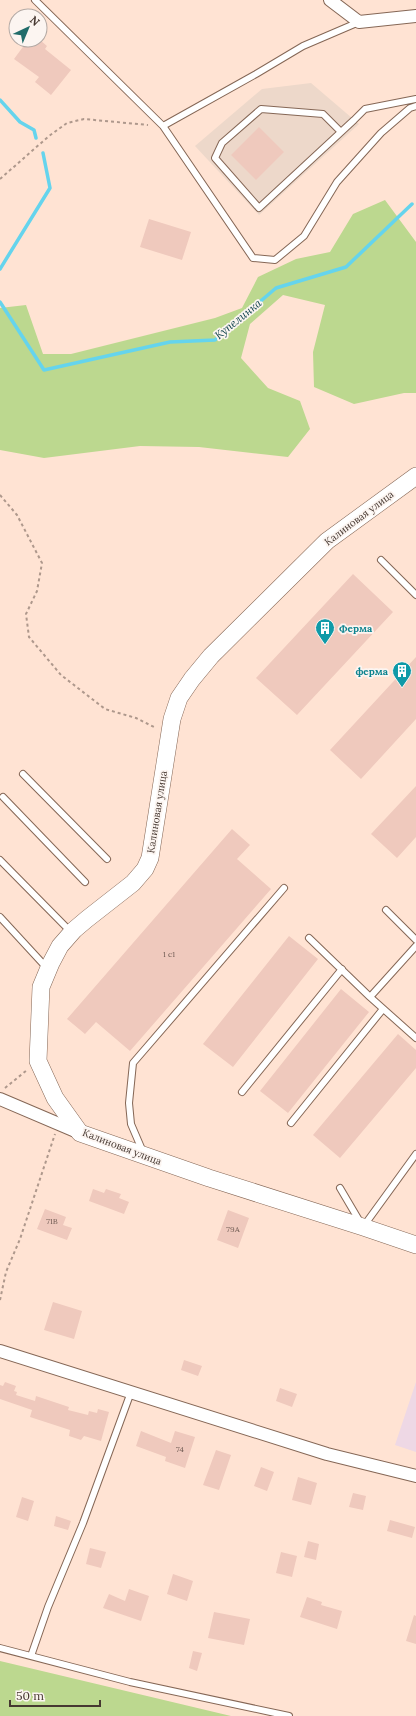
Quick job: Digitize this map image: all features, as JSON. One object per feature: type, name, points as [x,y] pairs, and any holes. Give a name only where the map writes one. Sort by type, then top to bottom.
[{"type":"street","points":[[330,0],[359,22],[416,16]]},
{"type":"street","name":"Калиновая улица","points":[[416,476],[327,541],[211,656],[179,698],[172,719],[169,735],[150,858],[145,869],[133,884],[87,918],[60,946],[41,987],[38,1060],[55,1098],[80,1133],[209,1178],[416,1245]]},
{"type":"street","points":[[0,1098],[80,1133]]},
{"type":"street","points":[[0,1351],[327,1454],[416,1476]]},
{"type":"lane","points":[[35,0],[163,126],[253,258],[275,260],[304,236],[337,182],[381,133],[410,108],[416,106]]},
{"type":"lane","points":[[163,126],[303,46],[359,22]]},
{"type":"lane","points":[[341,132],[323,114],[261,109],[222,143],[215,158],[259,208],[341,132],[365,109],[416,99]]},
{"type":"lane","points":[[381,560],[416,595]]},
{"type":"lane","points":[[23,774],[107,859]]},
{"type":"lane","points":[[3,797],[85,882]]},
{"type":"lane","points":[[0,860],[72,933]]},
{"type":"lane","points":[[144,1156],[131,1124],[129,1103],[133,1063],[284,888]]},
{"type":"lane","points":[[386,910],[416,940]]},
{"type":"lane","points":[[0,917],[48,970]]},
{"type":"lane","points":[[309,938],[370,997],[416,1038]]},
{"type":"lane","points":[[370,997],[416,946]]},
{"type":"lane","points":[[242,1092],[342,969]]},
{"type":"lane","points":[[291,1123],[383,1009]]},
{"type":"lane","points":[[340,1188],[363,1227],[415,1158]]},
{"type":"lane","points":[[31,1656],[48,1607],[83,1523],[131,1392]]},
{"type":"lane","points":[[0,1648],[130,1682],[289,1716]]},
{"type":"path","points":[[0,179],[49,136],[67,123],[84,119],[163,126]]},
{"type":"path","points":[[0,495],[17,515],[42,563],[36,592],[26,614],[29,636],[61,675],[105,709],[136,718],[169,735]]},
{"type":"path","points":[[0,1092],[38,1060]]},
{"type":"path","points":[[0,1300],[6,1272],[20,1239],[58,1123]]},
{"type":"shaded area","points":[[311,83],[359,124],[259,215],[195,146],[262,89]]},
{"type":"shaded area","points":[[416,1382],[416,1452],[395,1445]]},
{"type":"green space","points":[[385,200],[416,242],[416,393],[404,393],[354,404],[314,387],[313,352],[325,305],[283,295],[250,324],[241,358],[268,388],[300,401],[310,429],[288,457],[199,447],[140,446],[44,458],[0,450],[0,308],[26,305],[43,354],[71,354],[215,318],[242,308],[258,277],[296,259],[330,252],[353,214]]},
{"type":"green space","points":[[0,1661],[231,1716],[0,1716]]},
{"type":"building","points":[[22,48],[46,48],[71,70],[51,95],[35,82],[39,77],[14,59]]},
{"type":"building","points":[[259,127],[284,152],[256,180],[231,155]]},
{"type":"building","points":[[149,219],[191,232],[182,260],[140,247]]},
{"type":"building","name":"Ферма","points":[[353,574],[393,612],[297,715],[256,678]]},
{"type":"building","name":"ферма","points":[[416,657],[416,719],[361,779],[330,750]]},
{"type":"building","points":[[416,786],[416,837],[397,858],[371,834]]},
{"type":"building","points":[[232,829],[250,845],[237,859],[271,889],[130,1051],[96,1022],[85,1034],[67,1019]]},
{"type":"building","points":[[289,936],[318,959],[233,1067],[203,1044]]},
{"type":"building","points":[[341,989],[369,1012],[288,1113],[260,1091]]},
{"type":"building","points":[[398,1034],[416,1050],[416,1068],[340,1158],[313,1135]]},
{"type":"building","points":[[93,1189],[104,1193],[106,1189],[121,1194],[119,1198],[129,1202],[124,1214],[89,1201]]},
{"type":"building","points":[[45,1209],[66,1217],[63,1225],[72,1228],[67,1240],[37,1229]]},
{"type":"building","points":[[228,1210],[249,1218],[238,1248],[217,1240]]},
{"type":"building","points":[[53,1302],[82,1311],[74,1339],[44,1330]]},
{"type":"building","points":[[184,1360],[202,1366],[198,1376],[181,1370]]},
{"type":"building","points":[[5,1382],[16,1386],[14,1391],[17,1392],[16,1395],[35,1401],[36,1396],[69,1407],[68,1410],[88,1415],[89,1411],[97,1413],[98,1409],[109,1412],[101,1441],[84,1436],[81,1440],[69,1436],[70,1430],[30,1417],[32,1410],[0,1399],[0,1385],[3,1386]]},
{"type":"building","points":[[280,1388],[297,1394],[292,1407],[276,1401]]},
{"type":"building","points":[[141,1431],[171,1443],[175,1431],[195,1437],[185,1468],[165,1461],[166,1457],[136,1446]]},
{"type":"building","points":[[216,1450],[231,1455],[219,1490],[203,1485]]},
{"type":"building","points":[[261,1467],[274,1472],[267,1491],[254,1486]]},
{"type":"building","points":[[298,1477],[317,1483],[311,1505],[292,1500]]},
{"type":"building","points":[[353,1493],[366,1496],[363,1510],[349,1507]]},
{"type":"building","points":[[22,1497],[34,1501],[28,1521],[16,1517]]},
{"type":"building","points":[[56,1516],[71,1521],[68,1530],[54,1526]]},
{"type":"building","points":[[390,1520],[415,1527],[412,1538],[387,1531]]},
{"type":"building","points":[[308,1541],[319,1544],[316,1560],[304,1557]]},
{"type":"building","points":[[90,1548],[106,1552],[101,1568],[86,1564]]},
{"type":"building","points":[[281,1552],[297,1556],[292,1577],[276,1573]]},
{"type":"building","points":[[173,1574],[193,1581],[187,1601],[167,1594]]},
{"type":"building","points":[[129,1589],[149,1596],[141,1621],[103,1608],[109,1594],[125,1601]]},
{"type":"building","points":[[307,1597],[322,1602],[321,1605],[342,1611],[337,1629],[300,1617]]},
{"type":"building","points":[[214,1612],[250,1619],[244,1645],[208,1638]]},
{"type":"building","points":[[414,1615],[416,1616],[416,1644],[406,1641]]},
{"type":"building","points":[[193,1651],[202,1653],[197,1671],[189,1668]]},
{"type":"waterway","name":"Купелинка","points":[[0,100],[20,122],[34,130],[36,138]]},
{"type":"waterway","name":"Купелинка","points":[[0,269],[50,188],[43,153]]},
{"type":"waterway","name":"Купелинка","points":[[0,302],[44,370],[170,342],[215,340],[276,288],[346,267],[412,204]]},
{"type":"place","name":"Ферма","points":[[325,645]]},
{"type":"place","name":"ферма","points":[[402,688]]}]
